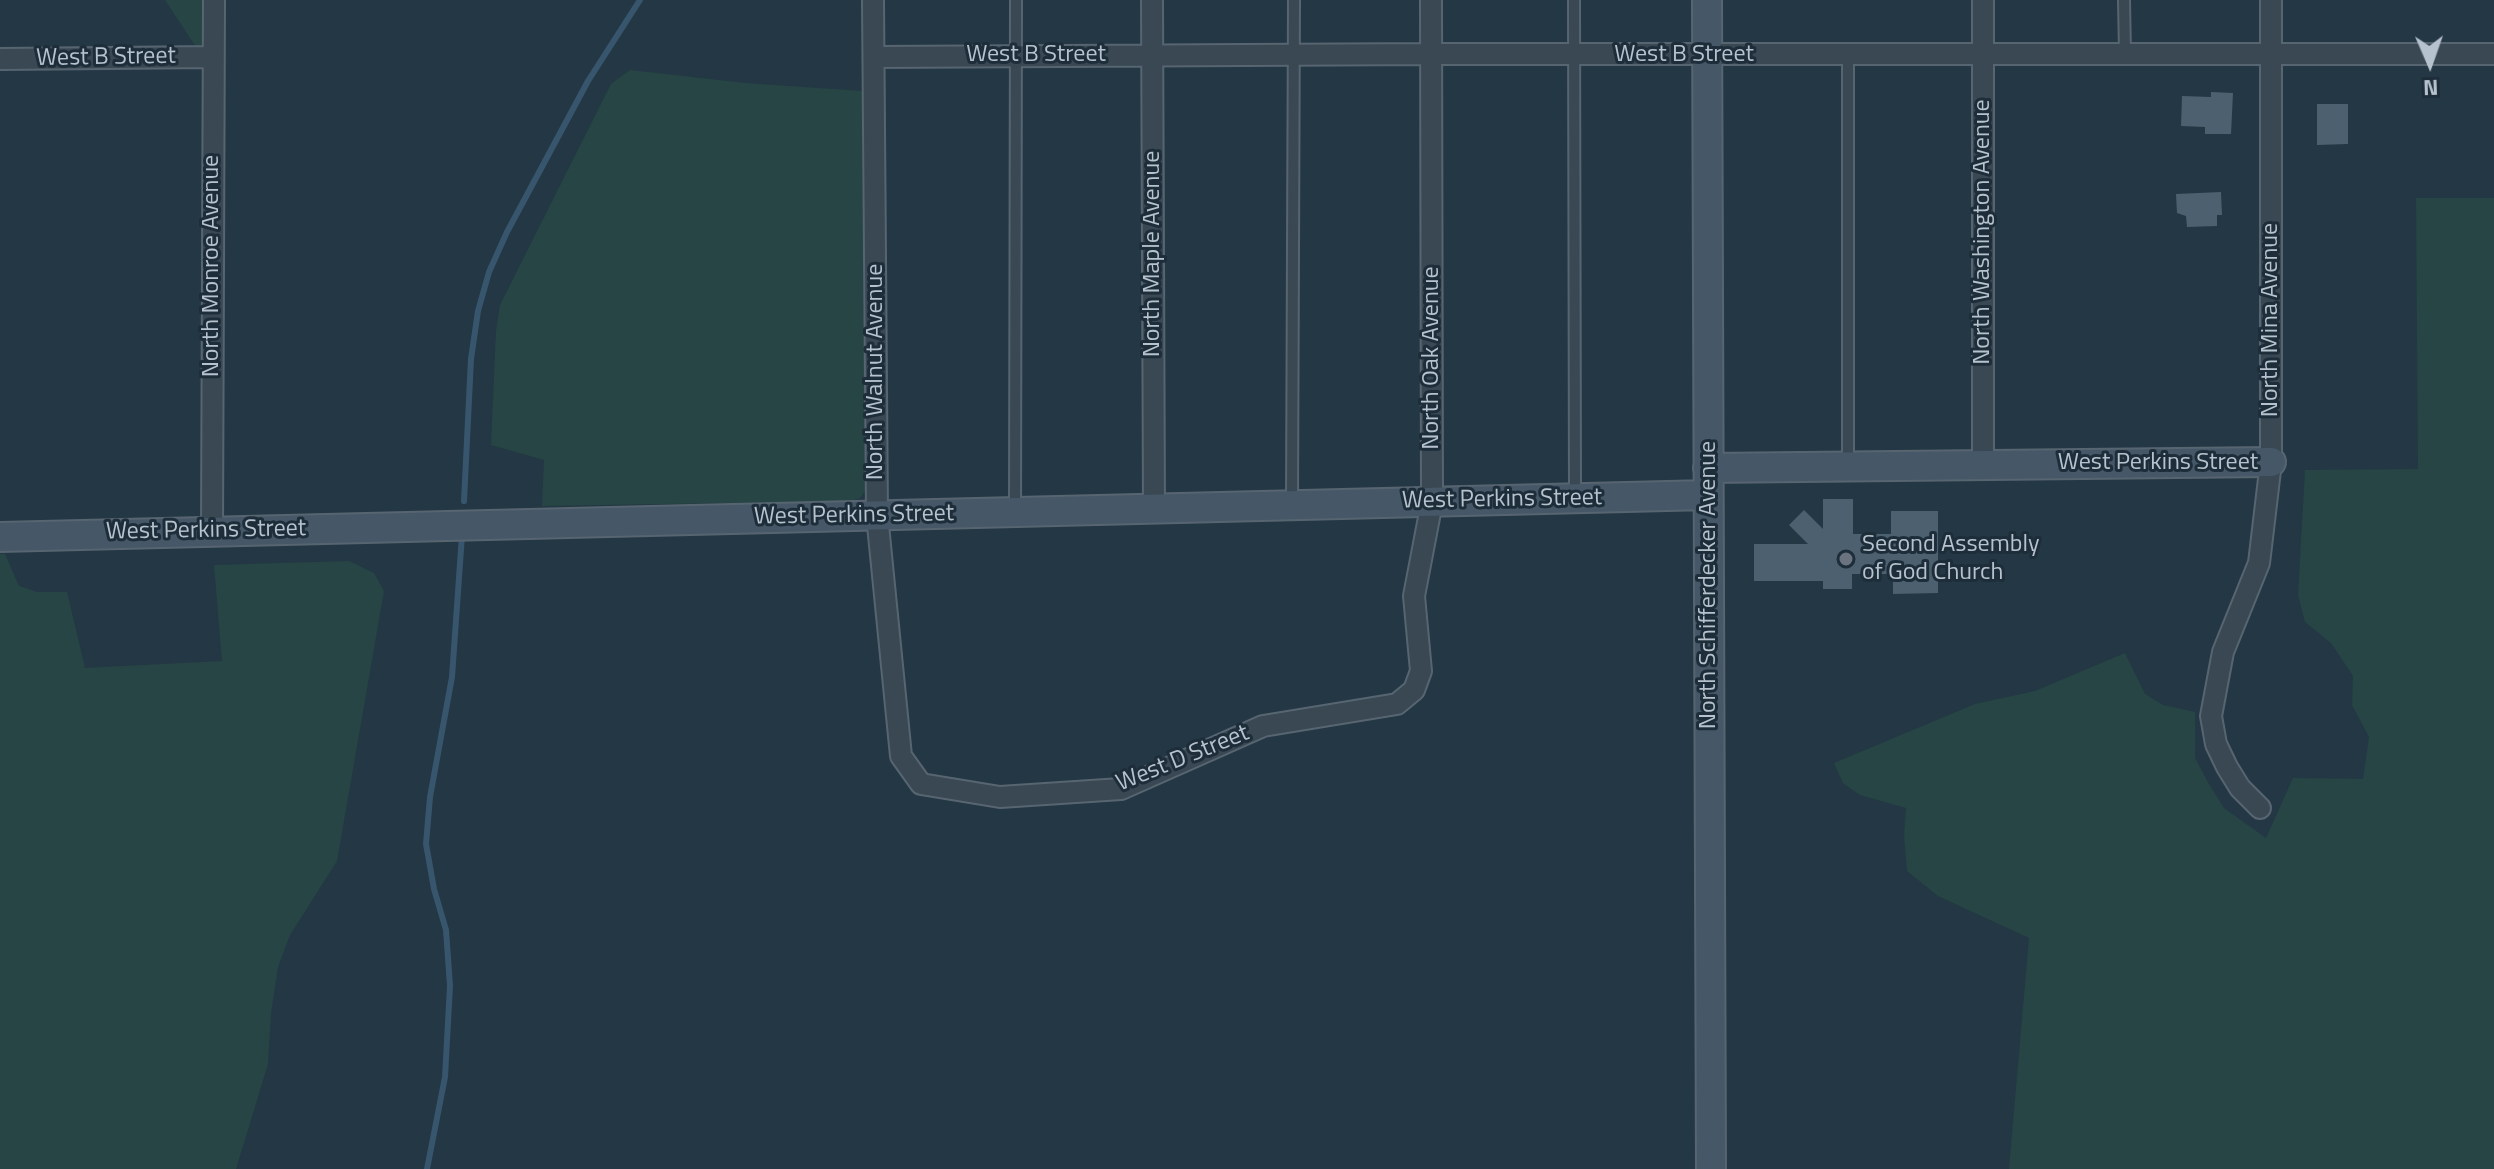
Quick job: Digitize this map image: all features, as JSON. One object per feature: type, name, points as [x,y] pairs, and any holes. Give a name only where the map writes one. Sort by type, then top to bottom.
[{"type":"street","name":"North Monroe Avenue","points":[[212,531],[214,0]]},
{"type":"street","name":"North Walnut Avenue","points":[[873,0],[877,515],[901,756],[921,784]]},
{"type":"street","name":"North Maple Avenue","points":[[1152,0],[1154,509]]},
{"type":"street","name":"North Oak Avenue","points":[[1397,704],[1414,690],[1421,671],[1414,596],[1432,502],[1431,0]]},
{"type":"street","name":"North Schifferdecker Avenue","points":[[1707,0],[1711,1169]]},
{"type":"street","name":"North Washington Avenue","points":[[1983,0],[1983,464]]},
{"type":"street","name":"North Mina Avenue","points":[[2260,808],[2240,788],[2227,767],[2216,744],[2211,716],[2223,652],[2259,563],[2271,462],[2271,0]]},
{"type":"street","name":"West B Street","points":[[875,57],[2494,54]]},
{"type":"street","name":"West B Street","points":[[0,59],[213,57]]},
{"type":"street","name":"West Perkins Street","points":[[0,537],[1575,499],[1848,466],[2271,462]]},
{"type":"street","name":"West D Street","points":[[921,784],[1000,797],[1121,789],[1263,726],[1397,704]]},
{"type":"lane","points":[[1015,512],[1016,0]]},
{"type":"lane","points":[[1293,506],[1294,0]]},
{"type":"lane","points":[[1574,0],[1575,499]]},
{"type":"lane","points":[[2124,0],[2125,54]]},
{"type":"lane","points":[[1848,54],[1848,466]]},
{"type":"green space","points":[[165,0],[207,0],[203,48],[198,50]]},
{"type":"green space","points":[[630,70],[745,83],[862,91],[865,491],[860,498],[851,501],[542,506],[544,460],[491,445],[500,305],[611,84]]},
{"type":"green space","points":[[2416,198],[2494,198],[2494,1169],[2009,1169],[2029,938],[1938,896],[1907,871],[1904,835],[1906,808],[1860,795],[1843,783],[1834,763],[1975,704],[2035,691],[2125,653],[2145,694],[2163,705],[2195,712],[2195,758],[2209,784],[2224,808],[2266,838],[2293,778],[2363,779],[2369,737],[2352,705],[2353,676],[2331,643],[2305,622],[2298,595],[2305,470],[2418,469]]},
{"type":"green space","points":[[0,554],[5,554],[19,586],[37,592],[67,592],[85,668],[222,661],[214,565],[349,561],[374,573],[384,591],[337,861],[290,935],[278,967],[268,1064],[236,1169],[0,1169]]},
{"type":"building","points":[[2211,92],[2233,93],[2231,134],[2205,134],[2205,127],[2181,126],[2182,96],[2211,97]]},
{"type":"building","points":[[2317,104],[2348,104],[2348,144],[2317,145]]},
{"type":"building","points":[[2221,192],[2222,215],[2217,215],[2217,226],[2187,227],[2186,216],[2177,213],[2176,194]]},
{"type":"building","name":"Second Assembly of God Church","points":[[1823,499],[1853,499],[1853,534],[1891,534],[1891,511],[1938,511],[1938,593],[1893,594],[1893,574],[1852,574],[1852,589],[1823,589],[1823,581],[1754,581],[1754,544],[1808,544],[1789,525],[1804,510],[1823,529]]},
{"type":"waterway","points":[[464,501],[471,359],[478,311],[489,272],[507,232],[588,81],[640,0]]},
{"type":"waterway","points":[[427,1169],[445,1077],[450,986],[446,930],[434,889],[426,844],[430,797],[452,677],[462,535]]},
{"type":"place","name":"Second Assembly of God Church","points":[[1846,559]]}]
